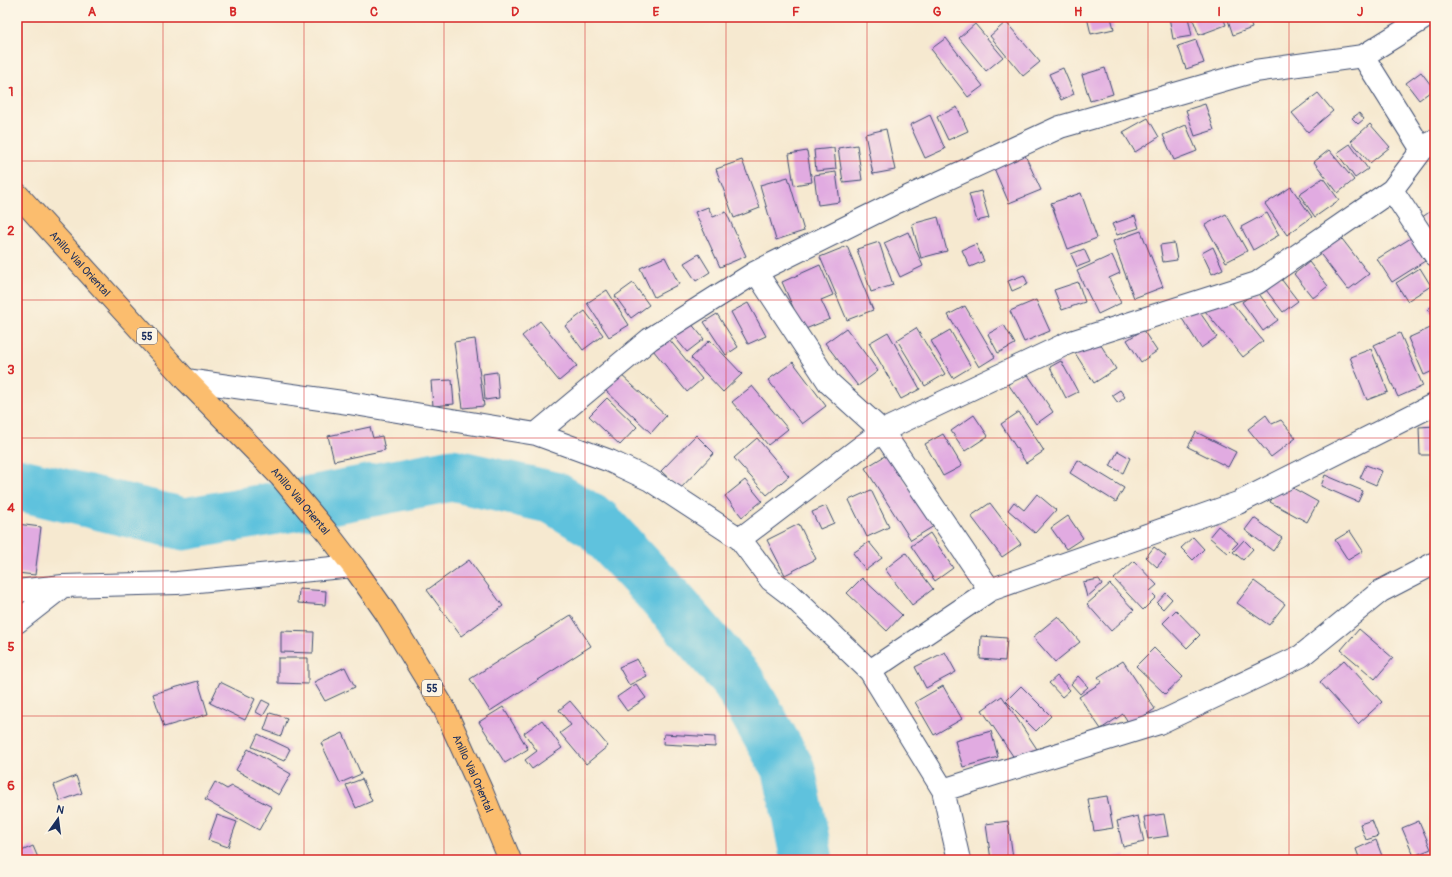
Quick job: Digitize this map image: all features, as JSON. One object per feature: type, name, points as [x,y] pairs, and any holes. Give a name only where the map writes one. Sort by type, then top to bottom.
[{"type":"highway","name":"Anillo Vial Oriental","points":[[17,194],[186,380],[280,476],[353,566],[386,613],[444,708],[482,792],[510,860]]},
{"type":"street","points":[[536,434],[650,339],[756,272],[897,202],[1060,127],[1255,71],[1363,56],[1426,17]]},
{"type":"street","points":[[740,539],[882,431],[1068,343],[1257,283],[1392,190],[1429,145],[1363,56]]},
{"type":"street","points":[[1392,190],[1435,255]]},
{"type":"street","points":[[756,272],[829,383],[882,431],[990,590]]},
{"type":"street","points":[[186,380],[349,403],[536,434],[610,461],[650,480],[740,539],[771,580],[792,596],[870,671],[944,790],[959,860]]},
{"type":"street","points":[[870,671],[990,590],[1238,503],[1435,404]]},
{"type":"street","points":[[944,790],[1159,723],[1301,656],[1381,591],[1435,563]]},
{"type":"street","points":[[17,591],[62,586],[177,583],[353,566]]},
{"type":"street","points":[[17,622],[62,586]]},
{"type":"building","points":[[1087,17],[1111,17],[1114,29],[1091,34]]},
{"type":"building","points":[[1169,17],[1188,17],[1192,36],[1173,39]]},
{"type":"building","points":[[1192,17],[1223,17],[1226,25],[1199,35]]},
{"type":"building","points":[[1227,17],[1248,17],[1252,28],[1233,35]]},
{"type":"building","points":[[1006,22],[1040,62],[1023,76],[990,36]]},
{"type":"building","points":[[975,24],[1003,57],[986,71],[959,38]]},
{"type":"building","points":[[946,38],[983,86],[968,97],[931,49]]},
{"type":"building","points":[[1196,40],[1204,63],[1186,69],[1178,46]]},
{"type":"building","points":[[1063,68],[1074,94],[1061,100],[1049,74]]},
{"type":"building","points":[[1105,68],[1113,94],[1090,101],[1082,75]]},
{"type":"building","points":[[1421,72],[1434,89],[1419,100],[1406,83]]},
{"type":"building","points":[[1318,93],[1333,111],[1308,132],[1292,113]]},
{"type":"building","points":[[1205,104],[1214,130],[1195,136],[1186,110]]},
{"type":"building","points":[[957,107],[968,131],[948,140],[937,117]]},
{"type":"building","points":[[1359,113],[1364,119],[1358,124],[1352,118]]},
{"type":"building","points":[[930,115],[945,149],[925,158],[910,125]]},
{"type":"building","points":[[1148,118],[1159,137],[1135,152],[1123,132]]},
{"type":"building","points":[[1370,124],[1390,147],[1370,163],[1351,141]]},
{"type":"building","points":[[1186,125],[1197,151],[1174,160],[1163,135]]},
{"type":"building","points":[[886,129],[895,170],[873,174],[865,134]]},
{"type":"building","points":[[1350,144],[1368,169],[1355,178],[1337,153]]},
{"type":"building","points":[[857,145],[862,180],[843,182],[838,148]]},
{"type":"building","points":[[834,148],[836,169],[816,171],[814,150]]},
{"type":"building","points":[[1329,150],[1354,180],[1338,193],[1314,162]]},
{"type":"building","points":[[807,151],[812,182],[794,185],[789,154]]},
{"type":"building","points":[[1024,153],[1041,190],[1009,203],[993,166]]},
{"type":"building","points":[[742,160],[760,208],[734,218],[716,169]]},
{"type":"building","points":[[836,172],[840,202],[818,205],[814,175]]},
{"type":"building","points":[[788,177],[804,231],[776,240],[760,185]]},
{"type":"building","points":[[1323,178],[1339,200],[1315,217],[1299,194]]},
{"type":"building","points":[[1291,187],[1312,217],[1287,235],[1265,204]]},
{"type":"building","points":[[981,191],[989,218],[977,221],[969,194]]},
{"type":"building","points":[[1081,193],[1097,238],[1068,249],[1051,203]]},
{"type":"building","points":[[708,207],[713,217],[726,212],[746,256],[720,267],[695,212]]},
{"type":"building","points":[[1435,208],[1435,237],[1421,218]]},
{"type":"building","points":[[1267,213],[1279,235],[1253,250],[1241,227]]},
{"type":"building","points":[[1226,214],[1247,251],[1226,262],[1205,225]]},
{"type":"building","points":[[1135,216],[1139,228],[1117,235],[1112,224]]},
{"type":"building","points":[[938,217],[947,251],[921,258],[912,224]]},
{"type":"building","points":[[1141,231],[1163,287],[1134,298],[1113,241]]},
{"type":"building","points":[[908,232],[923,266],[900,277],[884,243]]},
{"type":"building","points":[[1339,235],[1369,274],[1348,290],[1318,251]]},
{"type":"building","points":[[1411,238],[1425,261],[1392,282],[1377,259]]},
{"type":"building","points":[[879,242],[893,285],[871,292],[857,249]]},
{"type":"building","points":[[1174,243],[1177,260],[1163,262],[1160,245]]},
{"type":"building","points":[[976,244],[984,261],[970,267],[962,250]]},
{"type":"building","points":[[847,246],[873,310],[847,320],[820,257]]},
{"type":"building","points":[[1213,247],[1223,269],[1212,274],[1202,253]]},
{"type":"building","points":[[1084,249],[1090,262],[1077,267],[1071,254]]},
{"type":"building","points":[[699,254],[710,272],[696,281],[684,263]]},
{"type":"building","points":[[1112,255],[1120,273],[1109,278],[1121,303],[1098,314],[1077,271]]},
{"type":"building","points":[[665,257],[679,284],[654,297],[640,268]]},
{"type":"building","points":[[1309,262],[1328,286],[1313,298],[1294,274]]},
{"type":"building","points":[[820,265],[833,295],[821,300],[830,319],[803,330],[782,282]]},
{"type":"building","points":[[1420,268],[1431,286],[1407,301],[1396,283]]},
{"type":"building","points":[[1024,275],[1028,284],[1012,291],[1008,281]]},
{"type":"building","points":[[1278,275],[1298,301],[1283,312],[1263,286]]},
{"type":"building","points":[[1078,282],[1085,302],[1062,310],[1054,290]]},
{"type":"building","points":[[633,283],[649,305],[631,318],[615,296]]},
{"type":"building","points":[[607,290],[629,325],[609,337],[587,303]]},
{"type":"building","points":[[1257,291],[1278,320],[1263,331],[1242,302]]},
{"type":"building","points":[[1229,299],[1263,341],[1243,357],[1205,311],[1216,303]]},
{"type":"building","points":[[1036,300],[1050,331],[1024,342],[1010,311]]},
{"type":"building","points":[[748,303],[766,336],[748,344],[731,312]]},
{"type":"building","points":[[1435,304],[1435,319],[1428,309]]},
{"type":"building","points":[[965,306],[995,357],[979,367],[948,315]]},
{"type":"building","points":[[1196,307],[1217,337],[1201,348],[1181,317]]},
{"type":"building","points":[[585,311],[603,335],[583,350],[565,326]]},
{"type":"building","points":[[717,314],[738,347],[726,355],[704,322]]},
{"type":"building","points":[[540,321],[577,366],[559,381],[522,336]]},
{"type":"building","points":[[690,322],[704,339],[687,352],[673,335]]},
{"type":"building","points":[[1004,325],[1015,344],[998,353],[988,334]]},
{"type":"building","points":[[1435,326],[1435,370],[1424,375],[1408,338]]},
{"type":"building","points":[[846,328],[878,371],[858,386],[825,343]]},
{"type":"building","points":[[916,328],[945,374],[925,386],[897,340]]},
{"type":"building","points":[[950,330],[971,367],[953,378],[931,341]]},
{"type":"building","points":[[1143,330],[1157,351],[1141,362],[1127,340]]},
{"type":"building","points":[[888,332],[920,389],[901,399],[869,343]]},
{"type":"building","points":[[1400,333],[1423,386],[1398,397],[1374,345]]},
{"type":"building","points":[[668,338],[702,379],[687,392],[653,350]]},
{"type":"building","points":[[475,339],[484,406],[463,408],[454,342]]},
{"type":"building","points":[[1097,339],[1116,369],[1094,383],[1075,353]]},
{"type":"building","points":[[710,340],[742,374],[723,392],[691,358]]},
{"type":"building","points":[[1371,349],[1388,392],[1367,400],[1350,357]]},
{"type":"building","points":[[1061,361],[1078,392],[1066,398],[1050,367]]},
{"type":"building","points":[[793,362],[826,406],[802,424],[768,380]]},
{"type":"building","points":[[497,372],[499,398],[485,400],[483,374]]},
{"type":"building","points":[[1026,372],[1053,412],[1036,424],[1008,384]]},
{"type":"building","points":[[620,374],[666,416],[651,433],[605,390]]},
{"type":"building","points":[[452,380],[454,404],[433,406],[431,381]]},
{"type":"building","points":[[752,386],[788,429],[768,445],[732,402]]},
{"type":"building","points":[[1120,390],[1125,397],[1118,403],[1112,395]]},
{"type":"building","points":[[607,398],[637,427],[620,445],[589,416]]},
{"type":"building","points":[[1019,412],[1044,451],[1026,463],[1001,424]]},
{"type":"building","points":[[974,415],[988,436],[965,451],[951,431]]},
{"type":"building","points":[[1266,415],[1272,424],[1281,420],[1296,438],[1271,457],[1248,429]]},
{"type":"building","points":[[1435,426],[1435,455],[1420,455],[1419,427]]},
{"type":"building","points":[[370,427],[373,438],[382,436],[385,450],[334,461],[328,436]]},
{"type":"building","points":[[1196,432],[1236,452],[1228,467],[1188,447]]},
{"type":"building","points":[[943,434],[962,466],[943,476],[925,444]]},
{"type":"building","points":[[696,435],[714,453],[680,489],[661,471]]},
{"type":"building","points":[[757,438],[789,476],[767,495],[734,458]]},
{"type":"building","points":[[1118,451],[1130,458],[1123,473],[1110,466]]},
{"type":"building","points":[[888,454],[934,526],[911,540],[865,468]]},
{"type":"building","points":[[1078,460],[1124,488],[1116,502],[1070,473]]},
{"type":"building","points":[[1366,465],[1382,471],[1376,485],[1360,478]]},
{"type":"building","points":[[1325,475],[1363,491],[1358,502],[1321,486]]},
{"type":"building","points":[[745,480],[762,501],[742,517],[725,496]]},
{"type":"building","points":[[1282,482],[1318,502],[1307,522],[1270,502]]},
{"type":"building","points":[[871,490],[889,527],[867,537],[849,500]]},
{"type":"building","points":[[1037,494],[1056,510],[1035,533],[1008,510],[1014,502],[1024,510]]},
{"type":"building","points":[[990,503],[1021,544],[1002,557],[971,516]]},
{"type":"building","points":[[826,506],[834,523],[820,529],[812,512]]},
{"type":"building","points":[[1068,516],[1083,538],[1066,549],[1051,528]]},
{"type":"building","points":[[1254,518],[1282,538],[1273,551],[1245,530]]},
{"type":"building","points":[[17,524],[41,527],[35,575],[17,573]]},
{"type":"building","points":[[799,524],[816,559],[785,575],[767,540]]},
{"type":"building","points":[[1218,526],[1238,543],[1228,553],[1209,537]]},
{"type":"building","points":[[1350,531],[1363,551],[1348,560],[1335,540]]},
{"type":"building","points":[[930,533],[953,568],[935,581],[911,546]]},
{"type":"building","points":[[1193,537],[1204,549],[1193,560],[1181,548]]},
{"type":"building","points":[[1244,540],[1253,549],[1243,560],[1233,552]]},
{"type":"building","points":[[869,542],[882,558],[866,570],[853,553]]},
{"type":"building","points":[[1154,547],[1166,556],[1157,567],[1146,557]]},
{"type":"building","points":[[906,553],[933,589],[912,605],[885,569]]},
{"type":"building","points":[[469,560],[503,606],[461,636],[427,590]]},
{"type":"building","points":[[1134,561],[1157,585],[1150,591],[1156,597],[1143,610],[1114,579]]},
{"type":"building","points":[[862,578],[902,615],[887,631],[847,593]]},
{"type":"building","points":[[1099,579],[1102,584],[1087,597],[1083,582]]},
{"type":"building","points":[[1254,581],[1285,604],[1269,625],[1237,603]]},
{"type":"building","points":[[1110,584],[1134,610],[1111,631],[1087,604]]},
{"type":"building","points":[[299,589],[326,591],[325,605],[298,603]]},
{"type":"building","points":[[1166,593],[1172,599],[1163,609],[1157,603]]},
{"type":"building","points":[[1176,610],[1200,635],[1187,648],[1163,623]]},
{"type":"building","points":[[571,615],[591,646],[490,711],[470,679]]},
{"type":"building","points":[[1058,616],[1080,642],[1055,662],[1033,637]]},
{"type":"building","points":[[1359,629],[1393,658],[1375,679],[1341,650]]},
{"type":"building","points":[[281,631],[314,632],[313,653],[281,652]]},
{"type":"building","points":[[981,636],[1007,638],[1005,661],[980,659]]},
{"type":"building","points":[[1154,648],[1183,677],[1165,694],[1136,666]]},
{"type":"building","points":[[945,652],[956,672],[926,688],[915,667]]},
{"type":"building","points":[[278,658],[308,658],[308,684],[278,683]]},
{"type":"building","points":[[637,659],[647,676],[629,685],[619,667]]},
{"type":"building","points":[[1344,660],[1382,702],[1358,724],[1320,682]]},
{"type":"building","points":[[1123,661],[1155,709],[1130,725],[1123,714],[1101,729],[1079,697],[1102,682],[1098,677]]},
{"type":"building","points":[[345,667],[355,687],[325,701],[314,682]]},
{"type":"building","points":[[1057,676],[1070,690],[1062,697],[1049,683]]},
{"type":"building","points":[[1078,676],[1088,687],[1080,694],[1071,684]]},
{"type":"building","points":[[198,681],[208,714],[164,727],[153,694]]},
{"type":"building","points":[[220,682],[255,699],[245,720],[210,703]]},
{"type":"building","points":[[636,684],[646,698],[627,711],[617,697]]},
{"type":"building","points":[[943,686],[962,719],[934,735],[915,702]]},
{"type":"building","points":[[1021,686],[1051,716],[1036,731],[1006,701]]},
{"type":"building","points":[[1002,696],[1037,749],[1017,762],[982,710]]},
{"type":"building","points":[[262,700],[270,704],[263,716],[256,712]]},
{"type":"building","points":[[570,701],[608,746],[586,764],[560,733],[571,725],[559,710]]},
{"type":"building","points":[[503,707],[528,749],[505,763],[479,722]]},
{"type":"building","points":[[270,713],[287,718],[281,736],[264,730]]},
{"type":"building","points":[[542,720],[562,748],[532,769],[525,760],[537,751],[524,733]]},
{"type":"building","points":[[991,731],[998,757],[963,767],[955,741]]},
{"type":"building","points":[[343,733],[361,774],[340,783],[321,743]]},
{"type":"building","points":[[258,734],[290,749],[284,761],[252,747]]},
{"type":"building","points":[[664,734],[715,737],[715,747],[663,744]]},
{"type":"building","points":[[248,749],[291,774],[279,795],[236,770]]},
{"type":"building","points":[[76,776],[82,793],[60,801],[54,785]]},
{"type":"building","points":[[362,779],[372,801],[356,808],[346,785]]},
{"type":"building","points":[[215,782],[227,789],[232,786],[272,807],[259,830],[205,800]]},
{"type":"building","points":[[1107,796],[1113,828],[1094,831],[1088,799]]},
{"type":"building","points":[[1164,814],[1168,836],[1148,839],[1144,817]]},
{"type":"building","points":[[217,815],[237,822],[228,847],[208,840]]},
{"type":"building","points":[[1138,816],[1144,842],[1123,847],[1117,821]]},
{"type":"building","points":[[1372,820],[1378,836],[1366,840],[1360,824]]},
{"type":"building","points":[[1008,821],[1013,858],[991,860],[986,824]]},
{"type":"building","points":[[1419,821],[1431,849],[1414,856],[1402,828]]},
{"type":"building","points":[[1376,840],[1382,856],[1371,860],[1360,860],[1356,849]]},
{"type":"building","points":[[33,846],[39,860],[18,860],[17,853]]},
{"type":"building","points":[[1124,855],[1125,860],[1109,860],[1109,858]]},
{"type":"waterway","points":[[17,484],[184,524],[452,475],[554,498],[597,524],[666,598],[738,681],[789,770],[807,860]]}]
